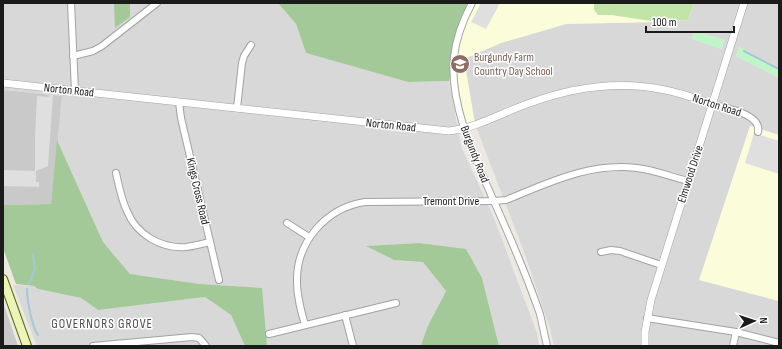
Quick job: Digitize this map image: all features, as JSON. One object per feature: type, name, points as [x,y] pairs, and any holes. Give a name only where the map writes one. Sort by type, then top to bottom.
[{"type":"main road","points":[[3,279],[27,346]]},
{"type":"street","points":[[70,3],[75,91]]},
{"type":"street","points":[[73,56],[87,54],[102,46],[157,3]]},
{"type":"street","name":"Burgundy Road","points":[[472,3],[460,31],[454,58],[455,90],[464,127],[540,314],[547,346]]},
{"type":"street","name":"Elmwood Drive","points":[[645,346],[647,318],[661,265],[744,3]]},
{"type":"street","points":[[238,108],[242,63],[244,56],[251,45]]},
{"type":"street","name":"Norton Road","points":[[3,83],[443,131],[464,127],[546,97],[573,90],[598,86],[625,85],[679,93],[752,117],[759,128],[758,132]]},
{"type":"street","name":"Kings Cross Road","points":[[179,102],[181,118],[219,280]]},
{"type":"street","name":"Tremont Drive","points":[[305,325],[297,292],[297,273],[302,254],[309,237],[331,216],[359,202],[506,200],[572,174],[603,168],[638,168],[688,181]]},
{"type":"street","points":[[116,173],[127,213],[134,225],[145,234],[158,242],[174,246],[188,247],[210,242]]},
{"type":"street","points":[[286,223],[309,237]]},
{"type":"street","points":[[601,252],[611,250],[620,251],[661,265]]},
{"type":"street","points":[[269,334],[396,303]]},
{"type":"street","points":[[345,315],[353,346]]},
{"type":"street","points":[[647,318],[736,332],[779,343]]},
{"type":"street","points":[[733,346],[736,332]]},
{"type":"street","points":[[93,346],[199,338],[206,346]]},
{"type":"shaded area","points":[[3,3],[278,3],[296,24],[306,53],[408,82],[449,81],[461,146],[494,218],[537,333],[539,346],[499,346],[482,278],[419,243],[367,246],[394,260],[423,262],[446,291],[432,317],[421,346],[267,346],[261,288],[200,284],[130,274],[103,242],[57,140],[62,96],[3,90]]},
{"type":"shaded area","name":"Burgundy Farm Country Day School","points":[[473,3],[694,3],[688,20],[566,24],[501,43],[464,59],[475,124],[464,127],[454,69],[460,31]]},
{"type":"shaded area","points":[[481,3],[500,3],[486,29],[471,22]]},
{"type":"shaded area","points":[[694,3],[779,3],[779,68],[739,47],[736,56],[779,78],[779,135],[751,126],[699,280],[779,301],[779,346],[554,346],[550,329],[524,252],[475,124],[464,59],[501,43],[566,24],[688,20]],"holes":[[[694,31],[724,40],[722,49],[692,39]]]},
{"type":"shaded area","points":[[3,90],[62,96],[51,204],[3,205]]},
{"type":"shaded area","points":[[49,95],[53,95],[48,166],[36,171],[36,182],[39,182],[39,187],[3,186],[3,170],[35,171],[37,96],[49,97]]},
{"type":"shaded area","points":[[750,126],[779,135],[779,301],[699,280]]},
{"type":"shaded area","points":[[754,133],[779,141],[779,174],[745,163]]},
{"type":"shaded area","points":[[13,285],[34,286],[38,289],[81,298],[98,310],[205,297],[231,315],[245,346],[37,346]]},
{"type":"shaded area","points":[[3,302],[18,346],[3,346]]},
{"type":"green space","points":[[114,3],[130,3],[130,17],[115,28]]},
{"type":"green space","points":[[278,3],[473,3],[460,31],[449,81],[408,82],[306,53],[296,24]]},
{"type":"green space","points":[[594,3],[694,3],[688,20],[658,22],[611,15],[598,15],[594,10]]},
{"type":"green space","points":[[694,31],[724,40],[721,49],[692,39]]},
{"type":"green space","points":[[739,47],[779,68],[779,78],[736,56]]},
{"type":"green space","points":[[57,140],[103,242],[130,274],[200,284],[262,288],[267,346],[245,346],[231,315],[205,297],[98,310],[81,298],[38,289],[34,286],[16,284],[3,248],[3,205],[51,204]]},
{"type":"green space","points":[[419,243],[466,249],[482,278],[499,346],[421,346],[429,325],[446,291],[423,262],[394,260],[366,246]]},
{"type":"waterway","points":[[744,51],[779,69]]},
{"type":"waterway","points":[[29,284],[35,269],[33,254]]},
{"type":"waterway","points":[[27,289],[30,313],[38,335]]},
{"type":"place","name":"Burgundy Farm Country Day School","points":[[460,64]]},
{"type":"district","name":"GOVERNORS GROVE","points":[[102,323]]}]
